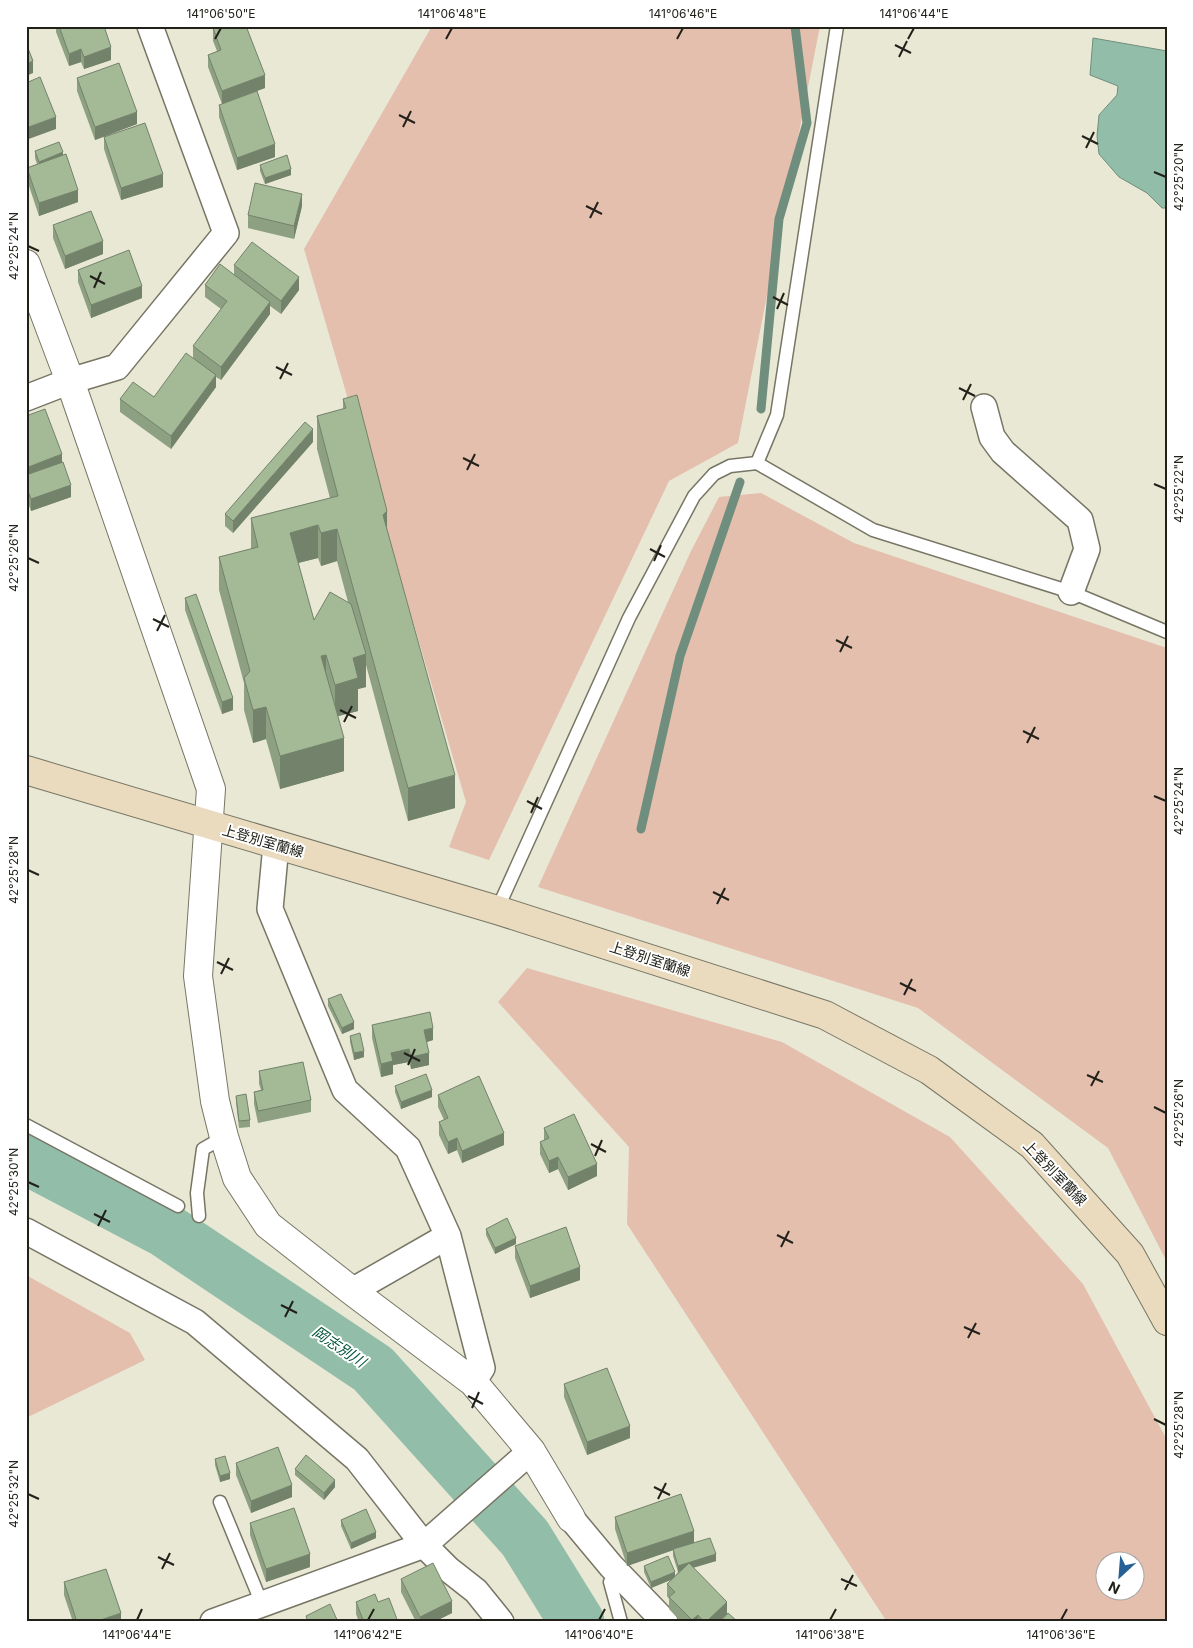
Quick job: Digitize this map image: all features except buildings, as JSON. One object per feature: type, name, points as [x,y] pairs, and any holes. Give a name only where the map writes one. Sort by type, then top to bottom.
[{"type":"main road","name":"上登別室蘭線","points":[[26,770],[209,826],[497,910],[825,1015],[929,1070],[1032,1146],[1130,1254],[1167,1321]]},
{"type":"street","points":[[26,398],[70,381],[117,368],[226,233],[150,26]]},
{"type":"street","points":[[26,264],[70,381],[211,789],[198,976],[215,1101],[236,1178],[268,1225],[473,1382],[532,1451],[571,1518],[616,1572],[665,1622]]},
{"type":"street","points":[[984,407],[992,437],[1002,452],[1080,520],[1086,549],[1071,592]]},
{"type":"street","points":[[276,845],[270,909],[345,1090],[408,1148],[448,1236],[482,1368],[473,1382]]},
{"type":"street","points":[[26,1231],[195,1322],[357,1459],[432,1538],[448,1569],[476,1591],[502,1622]]},
{"type":"street","points":[[352,1291],[448,1236]]},
{"type":"street","points":[[213,1622],[432,1538],[532,1451]]},
{"type":"lane","points":[[757,464],[776,415],[837,26]]},
{"type":"lane","points":[[497,910],[629,618],[694,496],[714,474],[730,466],[757,464],[873,530],[1071,592],[1167,632]]},
{"type":"lane","points":[[26,1125],[178,1206]]},
{"type":"lane","points":[[199,1216],[197,1193],[203,1149],[224,1137]]},
{"type":"lane","points":[[220,1502],[262,1604]]},
{"type":"lane","points":[[616,1572],[610,1582],[621,1622]]},
{"type":"shaded area","points":[[432,26],[820,26],[738,443],[669,481],[489,860],[449,847],[466,802],[304,249]]},
{"type":"shaded area","points":[[1093,38],[1167,51],[1167,208],[1162,208],[1147,193],[1119,177],[1099,154],[1097,136],[1099,115],[1117,95],[1118,86],[1090,75]]},
{"type":"shaded area","points":[[761,493],[854,543],[1167,648],[1167,1262],[1108,1148],[918,1008],[538,887],[691,551],[719,497]]},
{"type":"shaded area","points":[[527,968],[782,1042],[950,1137],[1083,1284],[1167,1440],[1167,1622],[887,1622],[627,1224],[629,1147],[498,1002]]},
{"type":"shaded area","points":[[26,1275],[130,1333],[145,1360],[26,1418]]},
{"type":"waterway","points":[[761,409],[779,219],[807,123],[795,26]]},
{"type":"waterway","points":[[641,829],[680,656],[740,482]]},
{"type":"waterway","name":"岡志別川","points":[[26,1157],[165,1230],[373,1369],[525,1538],[577,1622]]}]
